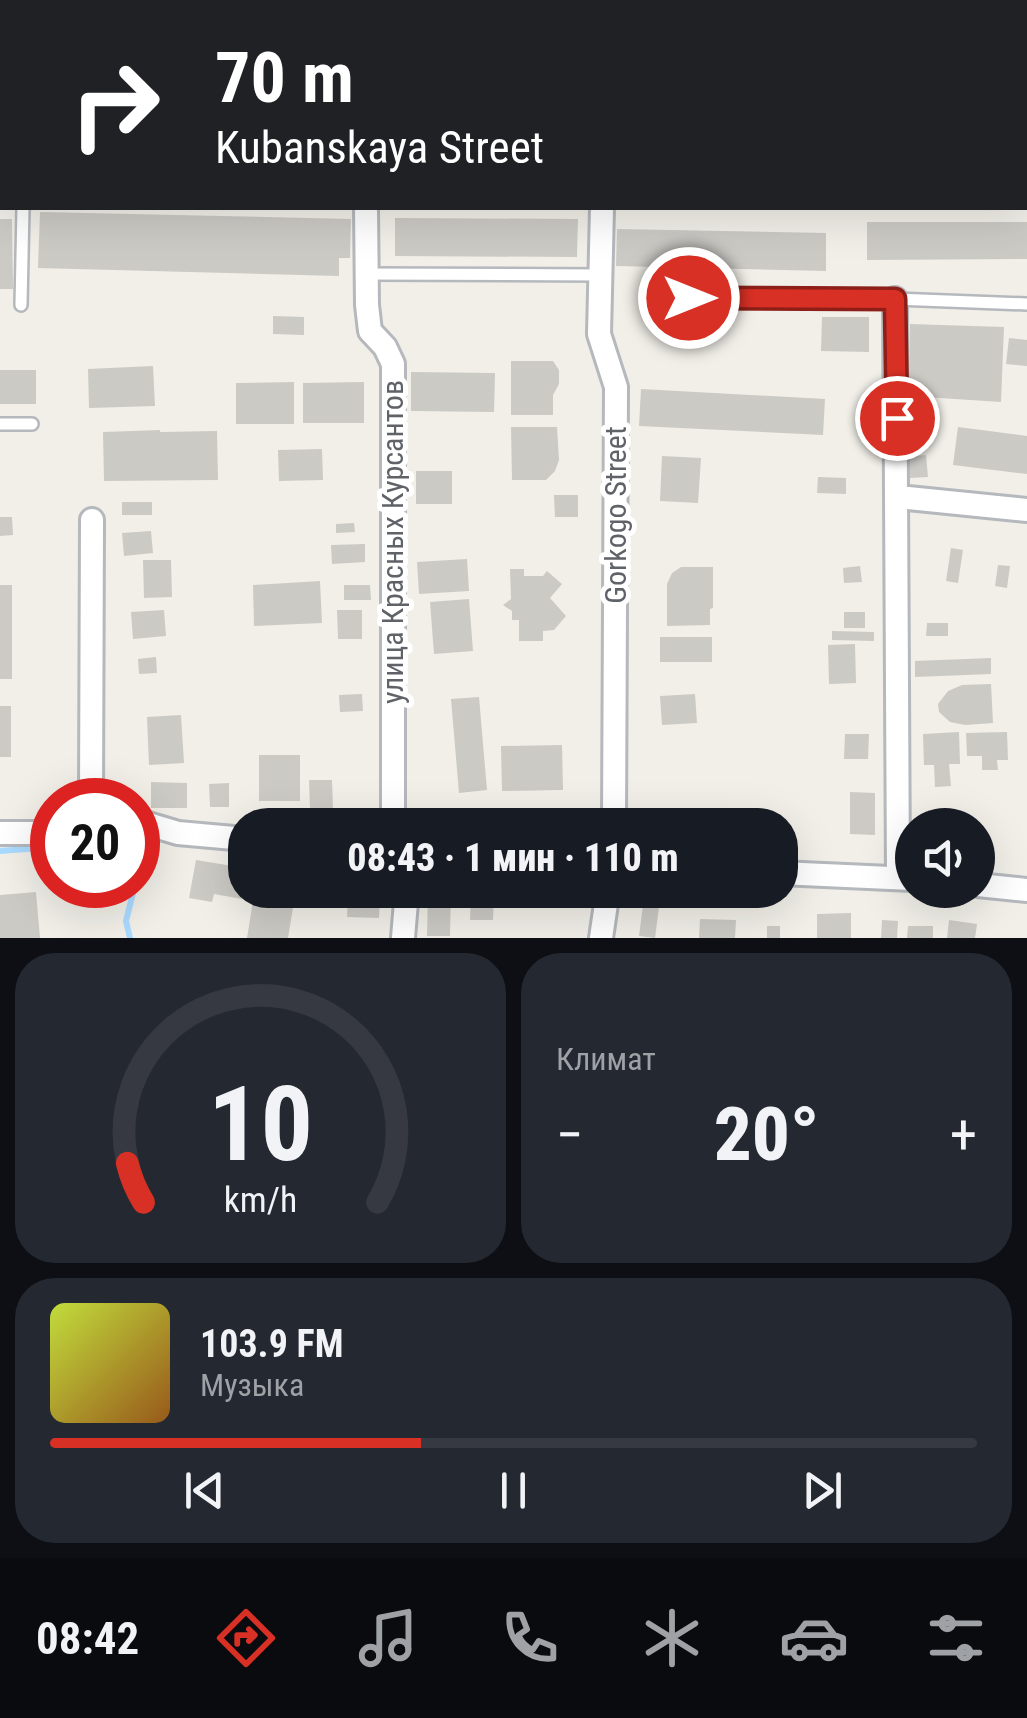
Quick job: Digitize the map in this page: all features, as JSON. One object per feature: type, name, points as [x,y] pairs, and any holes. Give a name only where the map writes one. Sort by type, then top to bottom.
[{"type":"street","name":"улица Красных Курсантов","points":[[366,210],[370,331],[385,347],[393,364],[393,808]]},
{"type":"street","name":"Gorkogo Street","points":[[602,210],[599,334],[616,388],[614,808]]},
{"type":"street","points":[[895,299],[905,808]]},
{"type":"street","points":[[898,497],[1027,510]]},
{"type":"street","points":[[91,778],[92,520]]},
{"type":"street","points":[[160,828],[228,837]]},
{"type":"street","points":[[0,833],[30,833]]},
{"type":"street","points":[[798,874],[895,878]]},
{"type":"street","points":[[995,887],[1027,890]]},
{"type":"street","points":[[403,938],[406,908]]},
{"type":"street","points":[[601,938],[605,908]]},
{"type":"lane","points":[[21,306],[22,210]]},
{"type":"lane","points":[[366,274],[601,276]]},
{"type":"lane","points":[[689,298],[1027,304]]},
{"type":"lane","points":[[0,424],[32,424]]},
{"type":"building","points":[[40,212],[351,219],[350,258],[339,258],[339,276],[38,268]]},
{"type":"building","points":[[395,218],[578,219],[577,257],[395,256]]},
{"type":"building","points":[[0,219],[12,219],[13,289],[0,289]]},
{"type":"building","points":[[867,222],[1027,222],[1027,259],[867,260]]},
{"type":"building","points":[[617,229],[826,233],[826,271],[616,266]]},
{"type":"building","points":[[273,316],[304,317],[304,335],[273,334]]},
{"type":"building","points":[[822,317],[869,317],[869,352],[821,351]]},
{"type":"building","points":[[910,324],[1004,327],[1001,402],[909,396]]},
{"type":"building","points":[[1009,338],[1027,340],[1027,366],[1006,364]]},
{"type":"building","points":[[511,361],[553,361],[559,370],[559,384],[553,395],[553,415],[511,415]]},
{"type":"building","points":[[153,366],[155,406],[89,408],[88,369]]},
{"type":"building","points":[[0,370],[36,370],[36,404],[0,404]]},
{"type":"building","points":[[411,372],[495,373],[494,412],[411,411]]},
{"type":"building","points":[[294,382],[294,424],[236,424],[236,383]]},
{"type":"building","points":[[364,382],[364,423],[303,423],[303,383]]},
{"type":"building","points":[[641,389],[825,399],[823,435],[639,426]]},
{"type":"building","points":[[511,427],[557,427],[559,460],[546,480],[512,480]]},
{"type":"building","points":[[958,427],[1027,436],[1027,474],[953,465]]},
{"type":"building","points":[[217,431],[218,480],[104,481],[103,432]]},
{"type":"building","points":[[322,449],[323,480],[279,481],[278,450]]},
{"type":"building","points":[[926,455],[928,477],[909,478],[907,457]]},
{"type":"building","points":[[662,456],[701,458],[698,503],[660,501]]},
{"type":"building","points":[[416,471],[452,471],[452,504],[416,504]]},
{"type":"building","points":[[818,477],[846,478],[846,494],[817,493]]},
{"type":"building","points":[[554,495],[578,495],[578,517],[555,517]]},
{"type":"building","points":[[122,502],[152,502],[152,515],[122,515]]},
{"type":"building","points":[[0,517],[12,517],[13,535],[0,536]]},
{"type":"building","points":[[354,523],[355,532],[336,533],[336,524]]},
{"type":"building","points":[[151,531],[153,553],[124,556],[122,533]]},
{"type":"building","points":[[365,544],[365,562],[332,564],[331,545]]},
{"type":"building","points":[[951,548],[963,550],[958,583],[946,581]]},
{"type":"building","points":[[467,559],[469,591],[419,594],[417,562]]},
{"type":"building","points":[[143,560],[171,560],[172,597],[144,598]]},
{"type":"building","points":[[998,565],[1010,566],[1007,588],[995,586]]},
{"type":"building","points":[[860,566],[862,582],[844,583],[843,568]]},
{"type":"building","points":[[681,567],[713,567],[710,625],[667,626],[667,584],[672,573]]},
{"type":"building","points":[[510,569],[524,569],[524,576],[543,576],[547,571],[562,584],[550,598],[566,616],[554,630],[543,631],[543,641],[519,641],[519,620],[512,620],[512,611],[503,605],[511,599]]},
{"type":"building","points":[[320,581],[322,623],[254,626],[253,585]]},
{"type":"building","points":[[0,585],[12,585],[12,679],[0,679]]},
{"type":"building","points":[[344,585],[370,585],[371,600],[344,600]]},
{"type":"building","points":[[469,599],[473,651],[434,654],[430,602]]},
{"type":"building","points":[[164,610],[166,636],[133,639],[131,612]]},
{"type":"building","points":[[337,610],[362,610],[362,639],[338,639]]},
{"type":"building","points":[[844,612],[865,612],[865,628],[844,628]]},
{"type":"building","points":[[927,623],[948,623],[948,636],[926,636]]},
{"type":"building","points":[[832,631],[874,632],[874,641],[832,640]]},
{"type":"building","points":[[660,637],[712,637],[712,662],[660,662]]},
{"type":"building","points":[[855,644],[856,683],[829,684],[828,645]]},
{"type":"building","points":[[156,657],[157,673],[139,674],[138,659]]},
{"type":"building","points":[[991,658],[991,674],[915,677],[915,661]]},
{"type":"building","points":[[991,684],[993,723],[950,722],[939,712],[938,704],[948,691],[962,685]]},
{"type":"building","points":[[362,694],[363,711],[340,712],[339,695]]},
{"type":"building","points":[[695,694],[697,723],[662,725],[660,696]]},
{"type":"building","points":[[479,697],[487,790],[459,793],[451,699]]},
{"type":"building","points":[[0,706],[11,706],[11,757],[0,757]]},
{"type":"building","points":[[181,715],[184,763],[149,765],[147,717]]},
{"type":"building","points":[[959,732],[960,764],[949,764],[951,786],[935,787],[934,765],[924,765],[923,734]]},
{"type":"building","points":[[1007,732],[1008,760],[997,760],[998,770],[982,770],[982,756],[967,756],[966,733]]},
{"type":"building","points":[[845,734],[869,734],[868,759],[844,759]]},
{"type":"building","points":[[562,745],[563,790],[502,791],[501,746]]},
{"type":"building","points":[[259,755],[300,755],[300,801],[259,801]]},
{"type":"building","points":[[309,780],[332,780],[333,808],[310,808]]},
{"type":"building","points":[[160,782],[187,783],[187,808],[160,808]]},
{"type":"building","points":[[229,783],[229,807],[210,807],[209,784]]},
{"type":"building","points":[[850,792],[875,793],[875,835],[850,834]]},
{"type":"building","points":[[196,860],[228,865],[228,897],[214,894],[212,902],[189,898]]},
{"type":"building","points":[[30,892],[30,908],[37,908],[40,938],[0,938],[0,895]]},
{"type":"building","points":[[252,908],[293,908],[288,938],[247,938]]},
{"type":"building","points":[[347,908],[379,908],[379,918],[347,917]]},
{"type":"building","points":[[428,908],[451,908],[450,936],[427,936]]},
{"type":"building","points":[[470,908],[493,908],[493,920],[470,920]]},
{"type":"building","points":[[643,908],[659,908],[655,938],[639,936]]},
{"type":"building","points":[[851,913],[851,938],[817,938],[817,914]]},
{"type":"building","points":[[700,919],[736,920],[735,938],[699,938]]},
{"type":"building","points":[[882,920],[898,921],[897,938],[881,938]]},
{"type":"building","points":[[949,920],[977,924],[975,938],[947,938]]},
{"type":"building","points":[[767,926],[780,926],[780,938],[767,938]]},
{"type":"building","points":[[908,926],[933,926],[933,938],[907,938]]},
{"type":"waterway","points":[[0,851],[30,849]]},
{"type":"waterway","points":[[129,908],[126,921],[130,938]]},
{"type":"route","points":[[689,298],[895,299],[897,418]]}]
